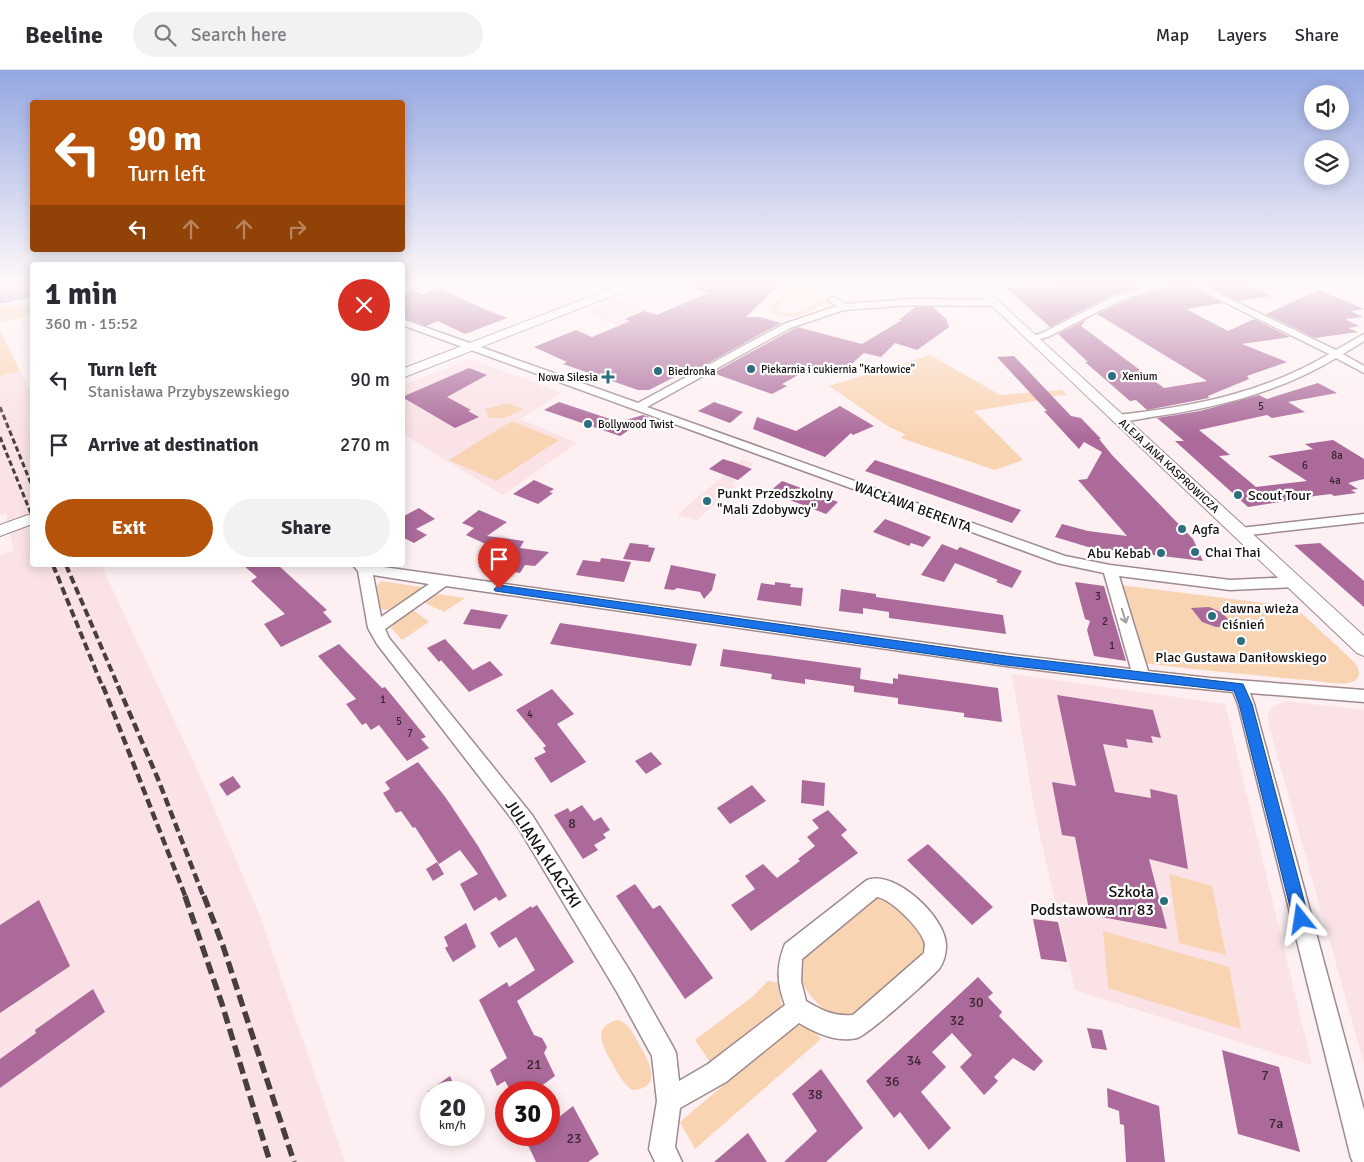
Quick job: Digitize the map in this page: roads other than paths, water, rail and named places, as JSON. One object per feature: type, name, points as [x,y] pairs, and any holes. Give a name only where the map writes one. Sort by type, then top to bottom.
[{"type":"street","name":"WACŁAWA BERENTA","points":[[438,335],[1062,560],[1110,570],[1230,585],[1294,582]]},
{"type":"street","points":[[405,373],[502,335]]},
{"type":"street","points":[[637,408],[771,335]]},
{"type":"street","name":"ALEJA JANA KASPROWICZA","points":[[1029,335],[1364,648]]},
{"type":"street","points":[[1032,338],[1045,335]]},
{"type":"street","points":[[1297,335],[1364,370]]},
{"type":"street","points":[[1117,418],[1188,408],[1231,398],[1299,375],[1364,338]]},
{"type":"street","points":[[1240,532],[1364,518]]},
{"type":"street","points":[[0,531],[28,520]]},
{"type":"street","points":[[363,567],[443,581],[1006,660],[1239,687],[1364,696]]},
{"type":"street","name":"JULIANA KLACZKI","points":[[363,567],[376,628],[390,652],[525,821],[625,984],[664,1053],[669,1101],[662,1149],[669,1162]]},
{"type":"street","points":[[1110,570],[1142,677]]},
{"type":"street","points":[[376,628],[443,581]]},
{"type":"street","points":[[1239,687],[1246,704],[1364,1158]]},
{"type":"street","points":[[874,887],[887,889],[898,896],[927,926],[935,940],[935,951],[932,960],[858,1026],[844,1029],[812,1018],[798,1009],[788,979],[789,963],[793,952],[874,887]]},
{"type":"street","points":[[669,1101],[717,1073],[798,1009]]},
{"type":"railway","points":[[0,407],[30,481]]},
{"type":"railway","points":[[0,437],[30,511]]},
{"type":"railway","points":[[54,567],[103,688]]},
{"type":"railway","points":[[67,567],[119,688]]},
{"type":"railway","points":[[103,686],[186,898]]},
{"type":"railway","points":[[118,686],[158,779],[204,898]]},
{"type":"railway","points":[[185,896],[222,1004],[270,1162]]},
{"type":"railway","points":[[204,896],[223,946],[294,1162]]},
{"type":"place","name":"Piekarnia i cukiernia \"Karłowice\"","points":[[751,369]]},
{"type":"place","name":"Biedronka","points":[[658,371]]},
{"type":"place","name":"Xenium","points":[[1112,376]]},
{"type":"place","name":"Nowa Silesia","points":[[608,377]]},
{"type":"place","name":"Bollywood Twist","points":[[588,424]]},
{"type":"place","name":"Scout Tour","points":[[1238,495]]},
{"type":"place","name":"Punkt Przedszkolny \"Mali Zdobywcy\"","points":[[707,501]]},
{"type":"place","name":"Agfa","points":[[1182,529]]},
{"type":"place","name":"Chai Thai","points":[[1195,552]]},
{"type":"place","name":"Abu Kebab","points":[[1161,553]]},
{"type":"place","name":"dawna wieża ciśnień","points":[[1212,616]]},
{"type":"place","name":"Plac Gustawa Daniłowskiego","points":[[1241,641]]},
{"type":"place","name":"Szkoła Podstawowa nr 83","points":[[1164,901]]}]
